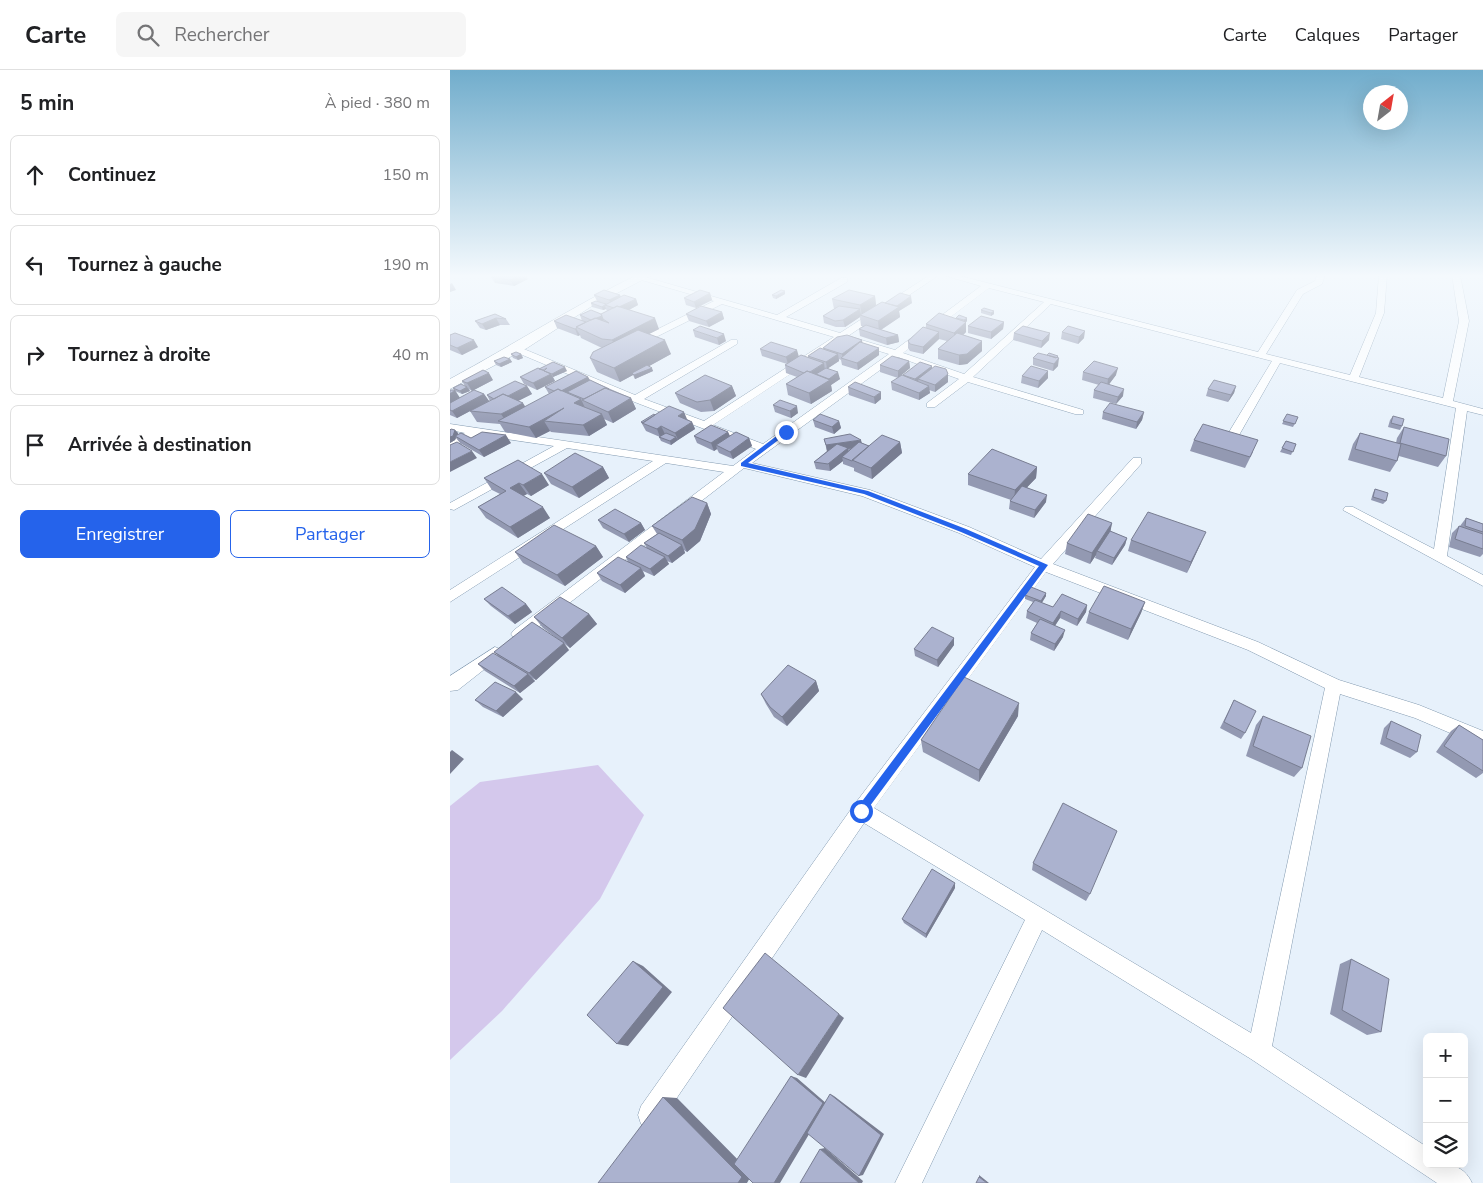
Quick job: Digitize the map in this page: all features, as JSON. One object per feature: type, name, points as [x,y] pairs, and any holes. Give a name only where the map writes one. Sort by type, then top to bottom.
[{"type":"main road","points":[[450,385],[516,349],[551,327]]},
{"type":"street","points":[[623,350],[669,327]]},
{"type":"street","points":[[809,327],[1079,412]]},
{"type":"street","points":[[705,425],[854,327]]},
{"type":"street","points":[[450,683],[452,685],[764,448],[932,327]]},
{"type":"street","points":[[931,405],[966,378],[1022,327]]},
{"type":"street","points":[[1153,327],[1483,412]]},
{"type":"street","points":[[1261,354],[1278,327]]},
{"type":"street","points":[[1354,378],[1374,327]]},
{"type":"street","points":[[1447,403],[1463,327]]},
{"type":"street","points":[[636,399],[734,342]]},
{"type":"street","points":[[516,349],[583,371],[636,399],[764,448]]},
{"type":"street","points":[[1232,437],[1278,359]]},
{"type":"street","points":[[1440,558],[1462,407]]},
{"type":"street","points":[[450,427],[665,459],[739,467],[866,493],[964,530],[1044,565],[1253,646],[1334,685],[1419,712],[1483,739]]},
{"type":"street","points":[[450,445],[475,432]]},
{"type":"street","points":[[454,506],[564,445]]},
{"type":"street","points":[[450,597],[665,459]]},
{"type":"street","points":[[637,1134],[861,811],[1044,565],[1137,461]]},
{"type":"street","points":[[1349,510],[1483,581]]},
{"type":"street","points":[[1259,1051],[1334,685]]},
{"type":"street","points":[[861,811],[1259,1051],[1423,1159]]},
{"type":"street","points":[[908,1183],[1038,916]]},
{"type":"street","points":[[1436,1168],[1459,1183]]},
{"type":"shaded area","points":[[598,765],[644,815],[600,899],[502,1011],[450,1060],[450,806],[480,782]]},
{"type":"building","points":[[576,327],[638,327],[612,340],[602,339]]},
{"type":"building","points":[[703,327],[724,334],[717,338],[693,330]]},
{"type":"building","points":[[872,327],[898,335],[886,338],[859,329]]},
{"type":"building","points":[[923,327],[939,332],[923,347],[910,344],[908,341]]},
{"type":"building","points":[[935,327],[961,327],[954,333]]},
{"type":"building","points":[[972,327],[998,327],[991,332]]},
{"type":"building","points":[[1022,327],[1027,327],[1050,333],[1042,341],[1014,333]]},
{"type":"building","points":[[1067,327],[1085,331],[1079,337],[1062,332]]},
{"type":"building","points":[[638,330],[665,340],[614,368],[590,358],[593,352]]},
{"type":"building","points":[[455,333],[474,340],[457,348],[450,345],[450,335]]},
{"type":"building","points":[[957,333],[982,341],[967,354],[959,355],[938,349]]},
{"type":"building","points":[[847,335],[862,340],[842,354],[823,348],[837,337]]},
{"type":"building","points":[[771,342],[797,350],[786,357],[760,349]]},
{"type":"building","points":[[860,342],[879,348],[857,363],[841,358]]},
{"type":"building","points":[[820,348],[838,354],[826,362],[808,356]]},
{"type":"building","points":[[516,352],[521,354],[516,357],[511,354]]},
{"type":"building","points":[[1038,353],[1059,358],[1054,364],[1033,358]]},
{"type":"building","points":[[1049,353],[1058,356],[1056,358],[1047,355]]},
{"type":"building","points":[[801,355],[824,363],[810,372],[804,373],[785,365]]},
{"type":"building","points":[[892,356],[909,361],[898,371],[880,365]]},
{"type":"building","points":[[504,357],[510,359],[499,364],[494,361]]},
{"type":"building","points":[[1094,361],[1118,368],[1108,379],[1083,372]]},
{"type":"building","points":[[553,362],[565,367],[552,374],[544,371],[547,368],[539,369]]},
{"type":"building","points":[[920,362],[932,366],[915,379],[903,375]]},
{"type":"building","points":[[647,365],[652,368],[634,375],[632,373]]},
{"type":"building","points":[[935,366],[946,369],[948,374],[935,385],[918,379]]},
{"type":"building","points":[[1031,366],[1048,371],[1039,381],[1022,376]]},
{"type":"building","points":[[538,368],[551,374],[533,383],[520,377]]},
{"type":"building","points":[[826,368],[838,372],[829,379],[816,374]]},
{"type":"building","points":[[483,370],[489,373],[467,383],[462,381]]},
{"type":"building","points":[[576,371],[588,377],[561,391],[558,389],[554,391],[545,387]]},
{"type":"building","points":[[807,371],[830,380],[809,393],[786,384]]},
{"type":"building","points":[[705,375],[732,386],[710,400],[697,402],[675,393]]},
{"type":"building","points":[[902,375],[929,386],[919,393],[891,382]]},
{"type":"building","points":[[590,380],[609,389],[605,388],[584,399],[567,392]]},
{"type":"building","points":[[1214,380],[1236,386],[1231,395],[1208,389]]},
{"type":"building","points":[[515,381],[527,386],[508,396],[503,394],[494,399],[487,395]]},
{"type":"building","points":[[855,382],[881,392],[874,397],[848,387]]},
{"type":"building","points":[[1101,382],[1124,389],[1118,397],[1094,390]]},
{"type":"building","points":[[461,384],[467,387],[460,391],[453,388]]},
{"type":"building","points":[[605,388],[631,398],[608,412],[582,400]]},
{"type":"building","points":[[558,389],[581,399],[574,403],[602,414],[583,425],[544,421],[564,408],[529,427],[498,421]]},
{"type":"building","points":[[474,390],[484,394],[452,411],[450,410],[450,403]]},
{"type":"building","points":[[503,394],[523,403],[501,414],[470,411]]},
{"type":"building","points":[[780,400],[797,406],[790,411],[773,405]]},
{"type":"building","points":[[1110,403],[1144,412],[1137,422],[1103,412]]},
{"type":"building","points":[[669,406],[684,412],[678,416],[692,422],[675,433],[661,426],[657,429],[642,423]]},
{"type":"building","points":[[654,414],[643,423],[641,422]]},
{"type":"building","points":[[820,414],[839,421],[832,427],[813,420]]},
{"type":"building","points":[[1287,414],[1298,417],[1295,424],[1283,421]]},
{"type":"building","points":[[1393,416],[1404,419],[1402,426],[1391,423]]},
{"type":"building","points":[[1203,424],[1258,440],[1250,457],[1194,440]]},
{"type":"building","points":[[711,425],[728,432],[711,443],[694,436]]},
{"type":"building","points":[[1404,427],[1449,439],[1446,456],[1400,443]]},
{"type":"building","points":[[450,430],[455,430],[453,436],[450,437]]},
{"type":"building","points":[[482,432],[506,435],[479,450],[455,436],[461,433],[471,438]]},
{"type":"building","points":[[736,432],[749,438],[730,452],[716,445]]},
{"type":"building","points":[[666,433],[676,437],[670,441],[659,437]]},
{"type":"building","points":[[1360,433],[1401,444],[1397,461],[1355,449]]},
{"type":"building","points":[[850,434],[861,440],[826,445],[824,439]]},
{"type":"building","points":[[882,435],[900,442],[871,468],[852,460]]},
{"type":"building","points":[[1286,441],[1296,444],[1293,452],[1282,448]]},
{"type":"building","points":[[457,442],[472,451],[450,462],[450,445]]},
{"type":"building","points":[[859,442],[869,446],[852,461],[842,457]]},
{"type":"building","points":[[837,444],[848,448],[828,464],[814,462]]},
{"type":"building","points":[[992,449],[1037,467],[1015,490],[968,474]]},
{"type":"building","points":[[575,453],[603,467],[572,487],[544,473]]},
{"type":"building","points":[[518,460],[542,474],[523,485],[519,483],[510,488],[543,507],[510,527],[478,507],[506,491],[484,478]]},
{"type":"building","points":[[1022,486],[1047,495],[1035,510],[1010,501]]},
{"type":"building","points":[[1375,489],[1388,493],[1386,501],[1373,497]]},
{"type":"building","points":[[692,497],[707,503],[695,529],[682,540],[652,526]]},
{"type":"building","points":[[615,509],[641,523],[624,534],[598,520]]},
{"type":"building","points":[[1148,512],[1206,532],[1191,562],[1131,540]]},
{"type":"building","points":[[1088,514],[1112,523],[1092,553],[1067,543]]},
{"type":"building","points":[[1466,518],[1483,524],[1483,532],[1465,526]]},
{"type":"building","points":[[554,525],[596,546],[557,575],[515,552]]},
{"type":"building","points":[[1459,526],[1483,534],[1483,549],[1455,539]]},
{"type":"building","points":[[1110,531],[1127,538],[1114,558],[1097,551]]},
{"type":"building","points":[[659,533],[682,545],[668,556],[644,543]]},
{"type":"building","points":[[641,545],[665,557],[650,569],[626,557]]},
{"type":"building","points":[[618,557],[641,568],[620,585],[597,573]]},
{"type":"building","points":[[1104,586],[1145,602],[1131,629],[1089,612]]},
{"type":"building","points":[[502,587],[526,604],[508,616],[484,599]]},
{"type":"building","points":[[1031,587],[1046,593],[1041,601],[1025,595]]},
{"type":"building","points":[[1062,594],[1087,605],[1078,619],[1061,611],[1053,623],[1027,611],[1035,600],[1053,607]]},
{"type":"building","points":[[560,597],[589,614],[562,638],[534,617]]},
{"type":"building","points":[[1040,619],[1065,630],[1055,644],[1031,633]]},
{"type":"building","points":[[532,622],[564,643],[529,673],[494,652]]},
{"type":"building","points":[[932,627],[954,638],[937,660],[914,649]]},
{"type":"building","points":[[493,653],[528,674],[514,686],[478,664]]},
{"type":"building","points":[[788,665],[816,681],[782,717],[770,707],[761,694]]},
{"type":"building","points":[[964,677],[1019,703],[979,770],[921,740]]},
{"type":"building","points":[[495,682],[516,692],[496,711],[475,700]]},
{"type":"building","points":[[1234,700],[1256,711],[1245,733],[1224,722]]},
{"type":"building","points":[[1263,716],[1311,736],[1302,768],[1253,746]]},
{"type":"building","points":[[1391,721],[1421,735],[1417,752],[1386,738]]},
{"type":"building","points":[[1459,725],[1483,740],[1483,771],[1444,746]]},
{"type":"building","points":[[1063,803],[1117,831],[1090,894],[1033,863]]},
{"type":"building","points":[[932,869],[955,883],[926,934],[902,919]]},
{"type":"building","points":[[765,953],[839,1014],[798,1075],[723,1008]]},
{"type":"building","points":[[1351,959],[1389,979],[1381,1032],[1342,1010]]},
{"type":"building","points":[[633,961],[663,987],[617,1044],[587,1015]]},
{"type":"building","points":[[791,1076],[823,1103],[774,1183],[753,1183],[734,1164]]},
{"type":"building","points":[[830,1094],[881,1135],[859,1176],[807,1133]]},
{"type":"building","points":[[663,1097],[742,1177],[738,1183],[598,1183]]},
{"type":"building","points":[[820,1149],[859,1183],[800,1183]]},
{"type":"building","points":[[979,1177],[987,1183],[976,1183]]},
{"type":"route","points":[[786,432],[743,464],[799,479],[866,493],[964,530],[1019,556],[1044,565],[861,811]]}]
